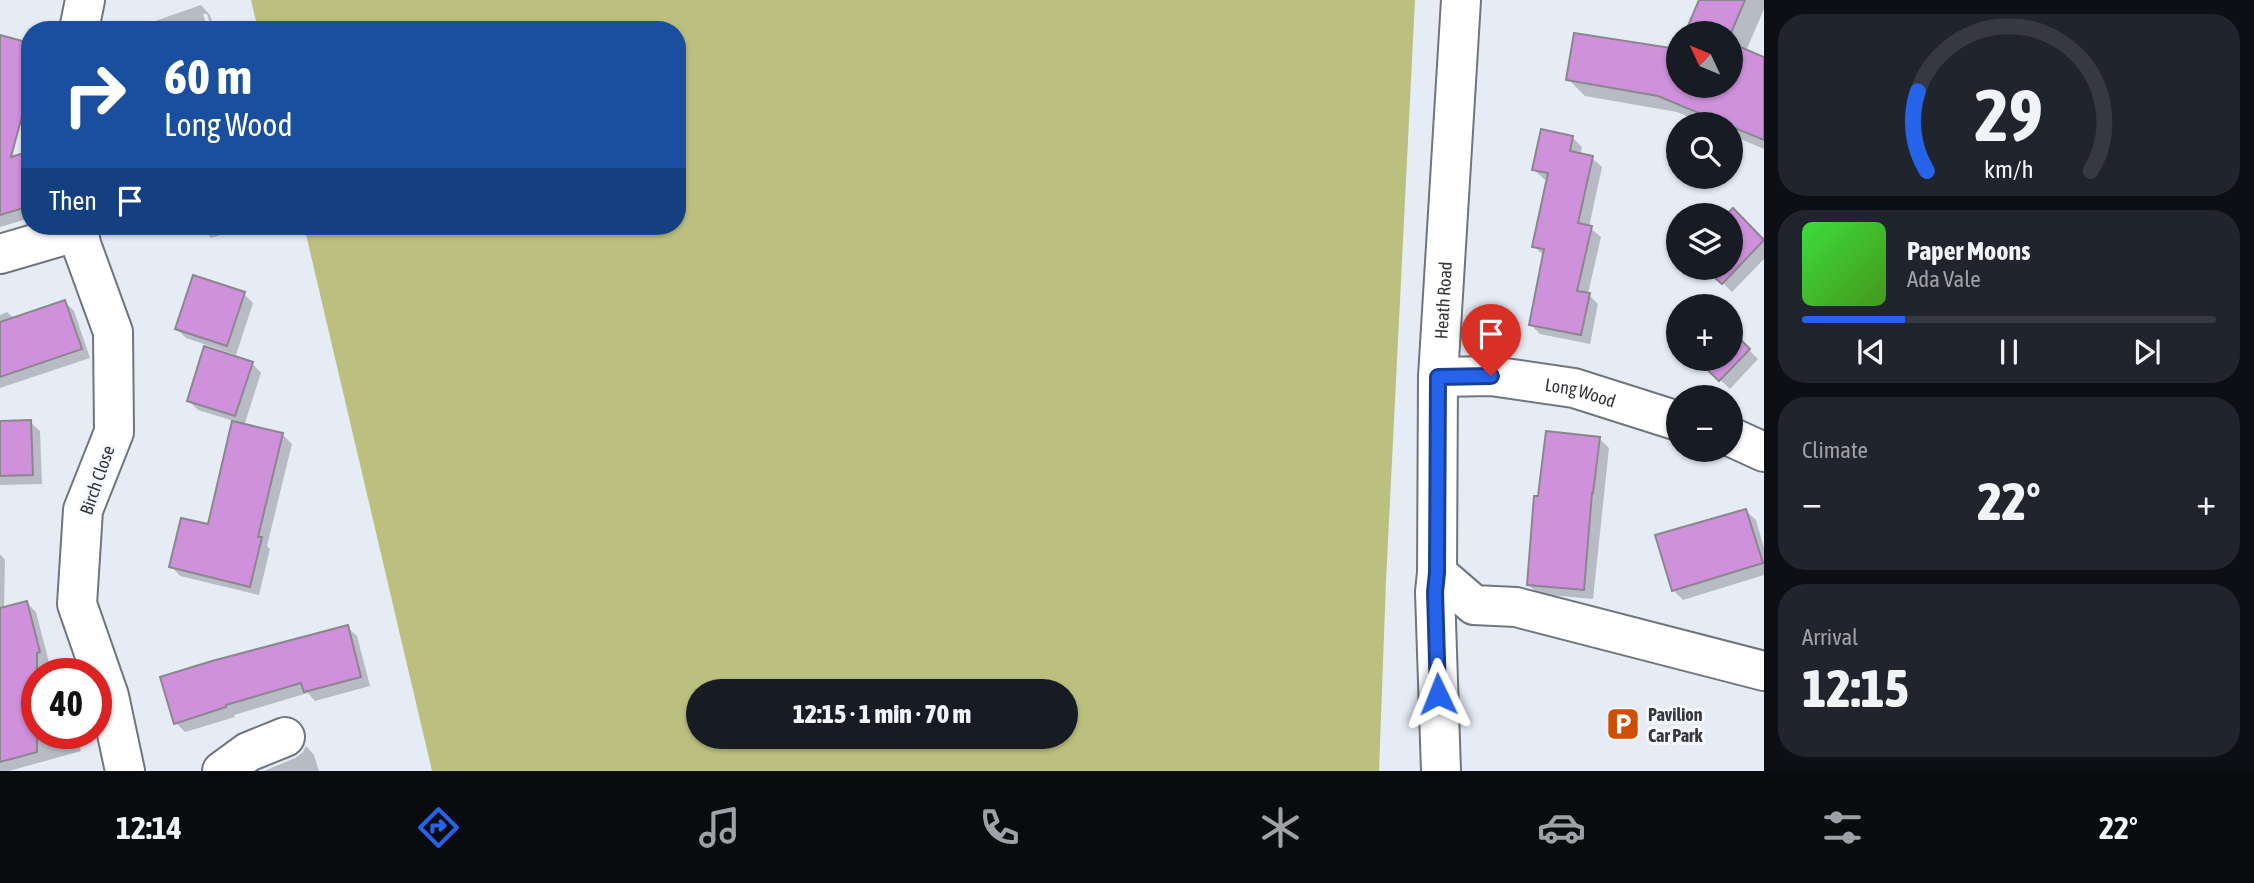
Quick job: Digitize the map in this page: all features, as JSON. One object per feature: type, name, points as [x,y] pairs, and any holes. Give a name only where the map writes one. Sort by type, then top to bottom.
[{"type":"street","points":[[81,21],[85,0]]},
{"type":"street","name":"Heath Road","points":[[1441,771],[1435,592],[1438,377],[1461,0]]},
{"type":"street","name":"Birch Close","points":[[0,254],[58,235]]},
{"type":"street","name":"Birch Close","points":[[80,235],[113,332],[114,432],[83,510],[78,604],[110,696],[125,771]]},
{"type":"street","name":"Long Wood","points":[[1438,377],[1491,376],[1574,388],[1666,417]]},
{"type":"street","points":[[1743,442],[1764,452]]},
{"type":"street","points":[[1437,573],[1474,605],[1516,607],[1764,670]]},
{"type":"street","points":[[222,771],[248,752],[285,737]]},
{"type":"green space","points":[[251,0],[1415,0],[1379,771],[432,771],[306,235],[686,235],[686,21],[256,21]]},
{"type":"building","points":[[1699,0],[1745,0],[1736,21],[1690,21]]},
{"type":"building","points":[[1574,33],[1666,47],[1666,98],[1743,98],[1743,48],[1764,57],[1764,140],[1743,131],[1743,112],[1697,112],[1658,96],[1566,80]]},
{"type":"building","points":[[0,35],[21,41],[21,120],[11,157],[21,154],[21,209],[0,215]]},
{"type":"building","points":[[1541,129],[1573,136],[1570,151],[1593,156],[1578,223],[1592,226],[1577,291],[1590,293],[1581,335],[1529,325],[1544,249],[1532,247],[1548,173],[1532,170]]},
{"type":"building","points":[[1743,218],[1764,240],[1743,262]]},
{"type":"building","points":[[193,275],[245,292],[227,346],[175,329]]},
{"type":"building","points":[[65,300],[82,349],[0,377],[0,322]]},
{"type":"building","points":[[1743,342],[1750,349],[1743,356]]},
{"type":"building","points":[[204,346],[253,362],[235,416],[187,401]]},
{"type":"building","points":[[1709,371],[1729,371],[1719,381]]},
{"type":"building","points":[[31,420],[33,475],[0,476],[0,421]]},
{"type":"building","points":[[232,421],[283,433],[258,537],[262,537],[250,587],[169,567],[181,518],[208,524]]},
{"type":"building","points":[[1546,431],[1600,437],[1592,493],[1584,590],[1527,585],[1534,496],[1538,496]]},
{"type":"building","points":[[1746,509],[1763,563],[1672,591],[1655,535]]},
{"type":"building","points":[[27,601],[40,652],[37,653],[37,658],[21,658],[21,749],[37,749],[37,752],[0,762],[0,608]]},
{"type":"building","points":[[348,625],[361,677],[304,692],[301,683],[226,705],[174,724],[160,677]]},
{"type":"place","name":"Pavilion Car Park","points":[[1623,724]]},
{"type":"route","points":[[1438,694],[1435,592],[1438,377],[1491,376]]}]
